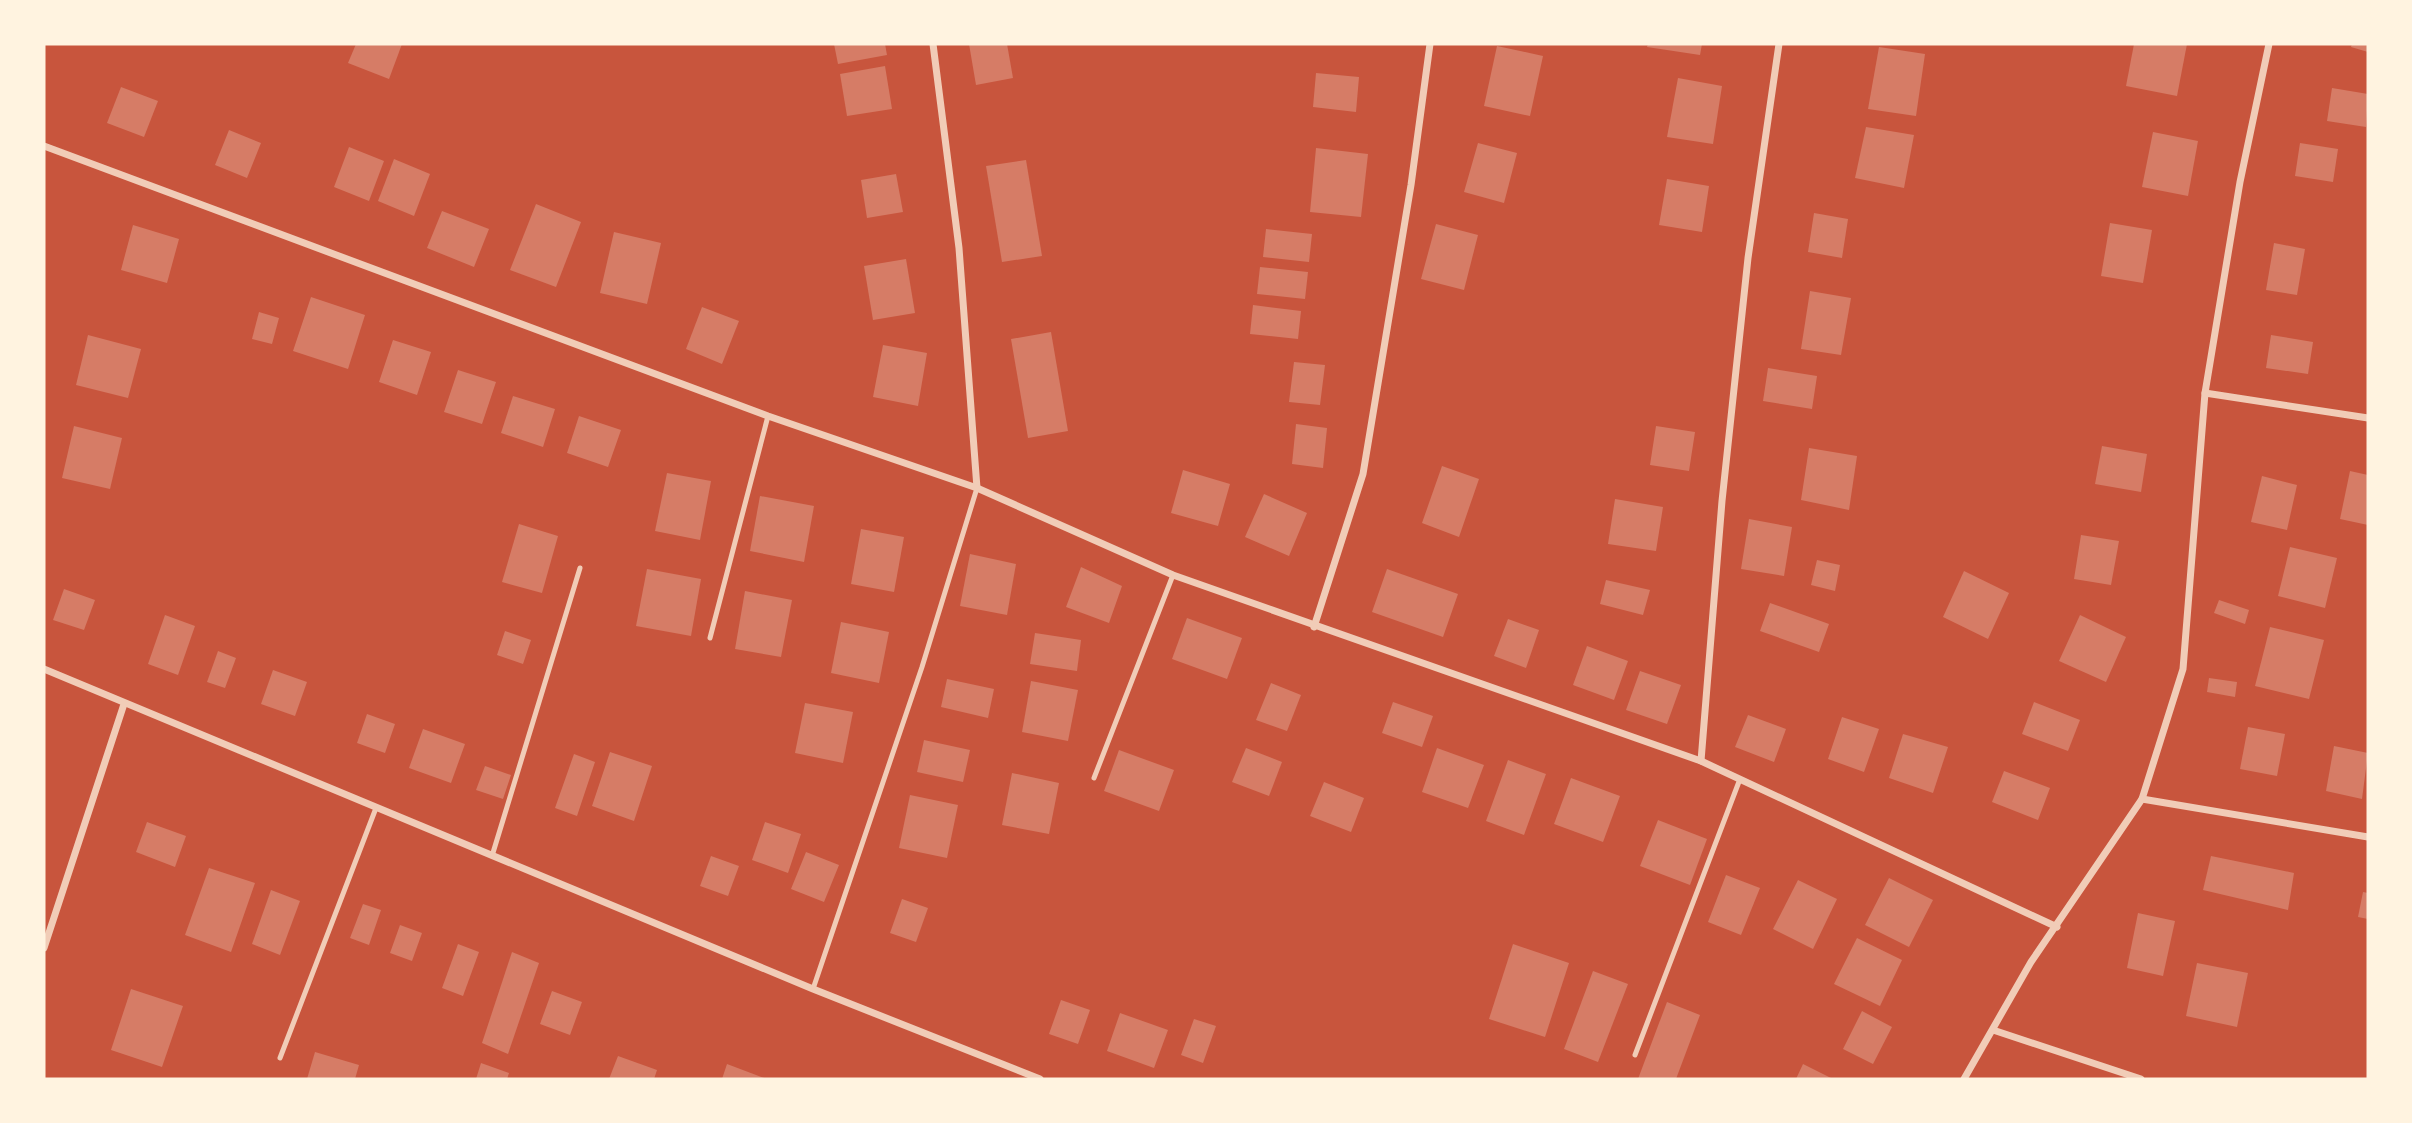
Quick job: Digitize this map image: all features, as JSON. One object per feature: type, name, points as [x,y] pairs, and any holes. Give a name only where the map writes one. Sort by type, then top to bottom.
[{"type":"street","points":[[933,44],[959,248],[977,488]]},
{"type":"street","points":[[1314,627],[1363,474],[1411,185],[1430,44]]},
{"type":"street","points":[[1701,761],[1723,500],[1748,258],[1779,44]]},
{"type":"street","points":[[1964,1079],[2031,962],[2057,927],[2078,889],[2142,799],[2183,669],[2204,393],[2240,182],[2269,44]]},
{"type":"street","points":[[44,146],[768,416],[977,488],[1173,575],[1314,627],[1701,761],[2057,927]]},
{"type":"street","points":[[2204,393],[2368,418]]},
{"type":"street","points":[[44,669],[813,989],[1040,1079]]},
{"type":"street","points":[[44,948],[124,704]]},
{"type":"street","points":[[2142,799],[2368,837]]},
{"type":"street","points":[[1993,1030],[2141,1079]]},
{"type":"lane","points":[[710,638],[768,416]]},
{"type":"lane","points":[[813,989],[922,667],[977,488]]},
{"type":"lane","points":[[492,856],[579,568]]},
{"type":"lane","points":[[1094,778],[1173,575]]},
{"type":"lane","points":[[1635,1055],[1740,779]]},
{"type":"lane","points":[[280,1058],[376,808]]},
{"type":"building","points":[[356,44],[402,44],[389,79],[348,63]]},
{"type":"building","points":[[834,44],[885,44],[887,55],[838,64]]},
{"type":"building","points":[[969,44],[1007,44],[1013,78],[976,85]]},
{"type":"building","points":[[1648,44],[1702,44],[1700,55],[1647,47]]},
{"type":"building","points":[[2134,44],[2187,44],[2177,96],[2126,86]]},
{"type":"building","points":[[2352,44],[2368,44],[2368,52],[2351,47]]},
{"type":"building","points":[[1497,46],[1543,56],[1530,116],[1484,106]]},
{"type":"building","points":[[1879,47],[1925,54],[1916,116],[1868,109]]},
{"type":"building","points":[[885,66],[892,109],[847,116],[840,74]]},
{"type":"building","points":[[1316,73],[1359,77],[1356,112],[1313,107]]},
{"type":"building","points":[[1678,78],[1722,86],[1713,144],[1667,137]]},
{"type":"building","points":[[121,87],[158,101],[144,137],[107,123]]},
{"type":"building","points":[[2332,88],[2368,94],[2366,127],[2327,121]]},
{"type":"building","points":[[1866,127],[1914,135],[1904,188],[1855,178]]},
{"type":"building","points":[[229,130],[261,143],[247,178],[215,165]]},
{"type":"building","points":[[2153,132],[2198,141],[2188,196],[2142,187]]},
{"type":"building","points":[[1478,143],[1517,153],[1504,203],[1464,192]]},
{"type":"building","points":[[2300,143],[2338,149],[2333,182],[2295,176]]},
{"type":"building","points":[[349,147],[384,161],[369,201],[334,187]]},
{"type":"building","points":[[1316,148],[1368,154],[1361,217],[1310,212]]},
{"type":"building","points":[[394,159],[430,174],[414,216],[378,201]]},
{"type":"building","points":[[1026,160],[1042,256],[1002,262],[986,166]]},
{"type":"building","points":[[896,174],[903,212],[867,218],[861,180]]},
{"type":"building","points":[[1667,179],[1709,186],[1702,232],[1659,225]]},
{"type":"building","points":[[536,204],[581,222],[556,287],[510,270]]},
{"type":"building","points":[[442,211],[489,229],[474,267],[427,248]]},
{"type":"building","points":[[1814,213],[1848,219],[1842,258],[1808,252]]},
{"type":"building","points":[[2110,223],[2152,230],[2143,283],[2101,276]]},
{"type":"building","points":[[1436,224],[1478,235],[1464,290],[1421,279]]},
{"type":"building","points":[[133,225],[179,239],[167,283],[121,270]]},
{"type":"building","points":[[1266,229],[1312,234],[1309,262],[1263,257]]},
{"type":"building","points":[[614,232],[661,243],[647,304],[600,293]]},
{"type":"building","points":[[2274,243],[2305,249],[2297,295],[2266,290]]},
{"type":"building","points":[[906,259],[915,313],[873,320],[864,266]]},
{"type":"building","points":[[1260,267],[1308,272],[1305,299],[1257,294]]},
{"type":"building","points":[[1810,291],[1851,298],[1841,355],[1801,349]]},
{"type":"building","points":[[311,297],[365,315],[348,369],[293,351]]},
{"type":"building","points":[[1253,305],[1301,311],[1298,339],[1250,334]]},
{"type":"building","points":[[702,307],[739,321],[722,364],[686,349]]},
{"type":"building","points":[[259,312],[279,318],[272,344],[252,339]]},
{"type":"building","points":[[1051,332],[1068,431],[1028,438],[1011,339]]},
{"type":"building","points":[[88,335],[141,349],[128,398],[76,385]]},
{"type":"building","points":[[2271,335],[2313,342],[2308,374],[2266,368]]},
{"type":"building","points":[[393,340],[431,352],[417,395],[379,382]]},
{"type":"building","points":[[883,345],[927,353],[918,406],[873,397]]},
{"type":"building","points":[[1294,362],[1325,365],[1320,405],[1289,402]]},
{"type":"building","points":[[1768,368],[1817,376],[1812,409],[1763,401]]},
{"type":"building","points":[[458,370],[496,382],[482,424],[444,412]]},
{"type":"building","points":[[513,396],[555,409],[543,447],[501,433]]},
{"type":"building","points":[[579,416],[621,430],[608,467],[567,453]]},
{"type":"building","points":[[1296,424],[1327,428],[1323,468],[1292,464]]},
{"type":"building","points":[[74,426],[122,438],[110,489],[62,478]]},
{"type":"building","points":[[1656,426],[1695,432],[1689,471],[1650,465]]},
{"type":"building","points":[[2102,446],[2147,454],[2141,492],[2095,484]]},
{"type":"building","points":[[1809,448],[1857,456],[1849,510],[1801,500]]},
{"type":"building","points":[[1442,466],[1479,479],[1459,537],[1422,523]]},
{"type":"building","points":[[1183,470],[1230,484],[1218,526],[1171,513]]},
{"type":"building","points":[[2350,471],[2368,475],[2368,525],[2340,519]]},
{"type":"building","points":[[667,473],[711,481],[700,540],[655,531]]},
{"type":"building","points":[[2262,476],[2297,485],[2287,530],[2251,522]]},
{"type":"building","points":[[1264,494],[1307,513],[1289,556],[1245,537]]},
{"type":"building","points":[[760,496],[814,506],[804,562],[750,551]]},
{"type":"building","points":[[1615,499],[1663,507],[1656,551],[1608,544]]},
{"type":"building","points":[[1749,519],[1792,527],[1784,576],[1741,569]]},
{"type":"building","points":[[519,524],[558,536],[542,593],[502,582]]},
{"type":"building","points":[[861,529],[904,537],[894,592],[851,584]]},
{"type":"building","points":[[2081,535],[2119,541],[2111,585],[2074,579]]},
{"type":"building","points":[[2290,547],[2337,558],[2325,608],[2278,596]]},
{"type":"building","points":[[970,554],[1016,564],[1007,615],[960,606]]},
{"type":"building","points":[[1817,560],[1840,565],[1835,591],[1811,585]]},
{"type":"building","points":[[1081,567],[1122,586],[1109,623],[1066,607]]},
{"type":"building","points":[[647,569],[701,579],[691,636],[636,626]]},
{"type":"building","points":[[1387,569],[1458,594],[1443,637],[1372,612]]},
{"type":"building","points":[[1964,571],[2009,593],[1988,639],[1943,617]]},
{"type":"building","points":[[1606,580],[1650,590],[1643,615],[1600,604]]},
{"type":"building","points":[[64,589],[95,600],[84,630],[53,620]]},
{"type":"building","points":[[745,591],[792,600],[781,657],[735,649]]},
{"type":"building","points":[[2219,600],[2249,610],[2245,624],[2214,613]]},
{"type":"building","points":[[1770,603],[1829,624],[1819,652],[1760,631]]},
{"type":"building","points":[[165,615],[195,626],[178,675],[148,664]]},
{"type":"building","points":[[2080,615],[2126,637],[2106,682],[2059,661]]},
{"type":"building","points":[[1187,618],[1242,638],[1227,679],[1172,659]]},
{"type":"building","points":[[1508,619],[1539,630],[1526,668],[1494,656]]},
{"type":"building","points":[[841,622],[889,632],[879,683],[831,673]]},
{"type":"building","points":[[2270,627],[2324,640],[2309,699],[2255,686]]},
{"type":"building","points":[[505,631],[531,640],[523,664],[497,655]]},
{"type":"building","points":[[1035,633],[1081,640],[1077,671],[1030,664]]},
{"type":"building","points":[[1587,646],[1628,661],[1614,700],[1573,685]]},
{"type":"building","points":[[218,651],[236,658],[225,688],[207,682]]},
{"type":"building","points":[[273,670],[307,682],[295,716],[261,704]]},
{"type":"building","points":[[1640,671],[1681,685],[1667,724],[1626,710]]},
{"type":"building","points":[[2209,678],[2237,682],[2235,697],[2207,692]]},
{"type":"building","points":[[947,679],[994,689],[988,718],[941,707]]},
{"type":"building","points":[[1031,681],[1078,690],[1068,741],[1022,732]]},
{"type":"building","points":[[1271,683],[1301,695],[1287,731],[1256,720]]},
{"type":"building","points":[[1393,702],[1433,716],[1422,747],[1382,733]]},
{"type":"building","points":[[2034,702],[2080,720],[2068,751],[2022,734]]},
{"type":"building","points":[[805,703],[853,712],[843,763],[795,753]]},
{"type":"building","points":[[367,714],[395,724],[385,753],[357,743]]},
{"type":"building","points":[[1748,715],[1786,729],[1774,762],[1735,747]]},
{"type":"building","points":[[1842,717],[1879,729],[1864,772],[1828,759]]},
{"type":"building","points":[[2248,727],[2285,734],[2277,776],[2240,769]]},
{"type":"building","points":[[423,729],[465,744],[451,783],[409,768]]},
{"type":"building","points":[[1903,734],[1948,747],[1933,793],[1889,778]]},
{"type":"building","points":[[924,740],[970,750],[963,782],[917,772]]},
{"type":"building","points":[[2334,746],[2368,753],[2362,799],[2326,791]]},
{"type":"building","points":[[1246,748],[1282,762],[1269,796],[1232,782]]},
{"type":"building","points":[[1437,748],[1484,765],[1468,808],[1422,792]]},
{"type":"building","points":[[1119,750],[1174,770],[1159,811],[1104,791]]},
{"type":"building","points":[[610,752],[652,766],[634,821],[592,806]]},
{"type":"building","points":[[574,754],[595,762],[577,816],[555,808]]},
{"type":"building","points":[[1508,760],[1546,774],[1524,835],[1486,821]]},
{"type":"building","points":[[485,766],[511,775],[503,799],[476,790]]},
{"type":"building","points":[[2004,771],[2050,788],[2038,820],[1992,802]]},
{"type":"building","points":[[1012,773],[1059,783],[1049,834],[1002,825]]},
{"type":"building","points":[[1571,778],[1620,796],[1603,842],[1554,824]]},
{"type":"building","points":[[1324,782],[1364,798],[1351,832],[1310,816]]},
{"type":"building","points":[[910,795],[958,805],[947,858],[899,848]]},
{"type":"building","points":[[1658,820],[1707,839],[1690,885],[1640,866]]},
{"type":"building","points":[[147,822],[186,836],[175,867],[136,852]]},
{"type":"building","points":[[765,822],[801,834],[788,873],[752,860]]},
{"type":"building","points":[[806,852],[839,865],[824,902],[791,889]]},
{"type":"building","points":[[711,856],[739,866],[728,896],[700,886]]},
{"type":"building","points":[[2211,856],[2294,873],[2288,910],[2203,890]]},
{"type":"building","points":[[209,868],[255,883],[231,952],[185,935]]},
{"type":"building","points":[[1726,875],[1760,888],[1741,935],[1708,922]]},
{"type":"building","points":[[1889,878],[1933,900],[1909,947],[1865,925]]},
{"type":"building","points":[[1798,880],[1837,899],[1813,949],[1773,929]]},
{"type":"building","points":[[271,890],[300,901],[280,955],[252,944]]},
{"type":"building","points":[[2363,892],[2368,893],[2368,919],[2358,917]]},
{"type":"building","points":[[902,899],[928,908],[916,942],[890,933]]},
{"type":"building","points":[[363,904],[381,910],[369,945],[350,938]]},
{"type":"building","points":[[2138,913],[2175,921],[2163,976],[2127,968]]},
{"type":"building","points":[[400,925],[422,933],[412,961],[390,953]]},
{"type":"building","points":[[1857,938],[1902,960],[1880,1006],[1834,984]]},
{"type":"building","points":[[458,944],[479,952],[463,996],[442,988]]},
{"type":"building","points":[[1513,944],[1569,963],[1545,1037],[1489,1019]]},
{"type":"building","points":[[512,952],[539,963],[508,1054],[482,1043]]},
{"type":"building","points":[[2197,963],[2248,973],[2237,1027],[2186,1016]]},
{"type":"building","points":[[1593,971],[1628,984],[1598,1062],[1564,1049]]},
{"type":"building","points":[[131,989],[183,1006],[162,1067],[111,1050]]},
{"type":"building","points":[[552,991],[582,1002],[570,1035],[540,1024]]},
{"type":"building","points":[[1061,1000],[1090,1010],[1078,1044],[1049,1034]]},
{"type":"building","points":[[1667,1002],[1700,1015],[1676,1079],[1638,1079]]},
{"type":"building","points":[[1862,1011],[1892,1027],[1873,1064],[1843,1049]]},
{"type":"building","points":[[1120,1013],[1168,1030],[1154,1068],[1107,1051]]},
{"type":"building","points":[[1194,1019],[1216,1026],[1203,1063],[1181,1055]]},
{"type":"building","points":[[315,1052],[359,1065],[355,1079],[307,1079]]},
{"type":"building","points":[[618,1056],[657,1070],[654,1079],[609,1079]]},
{"type":"building","points":[[481,1063],[509,1073],[507,1079],[476,1079]]},
{"type":"building","points":[[727,1064],[767,1079],[722,1079]]},
{"type":"building","points":[[1803,1064],[1833,1079],[1796,1079]]}]
